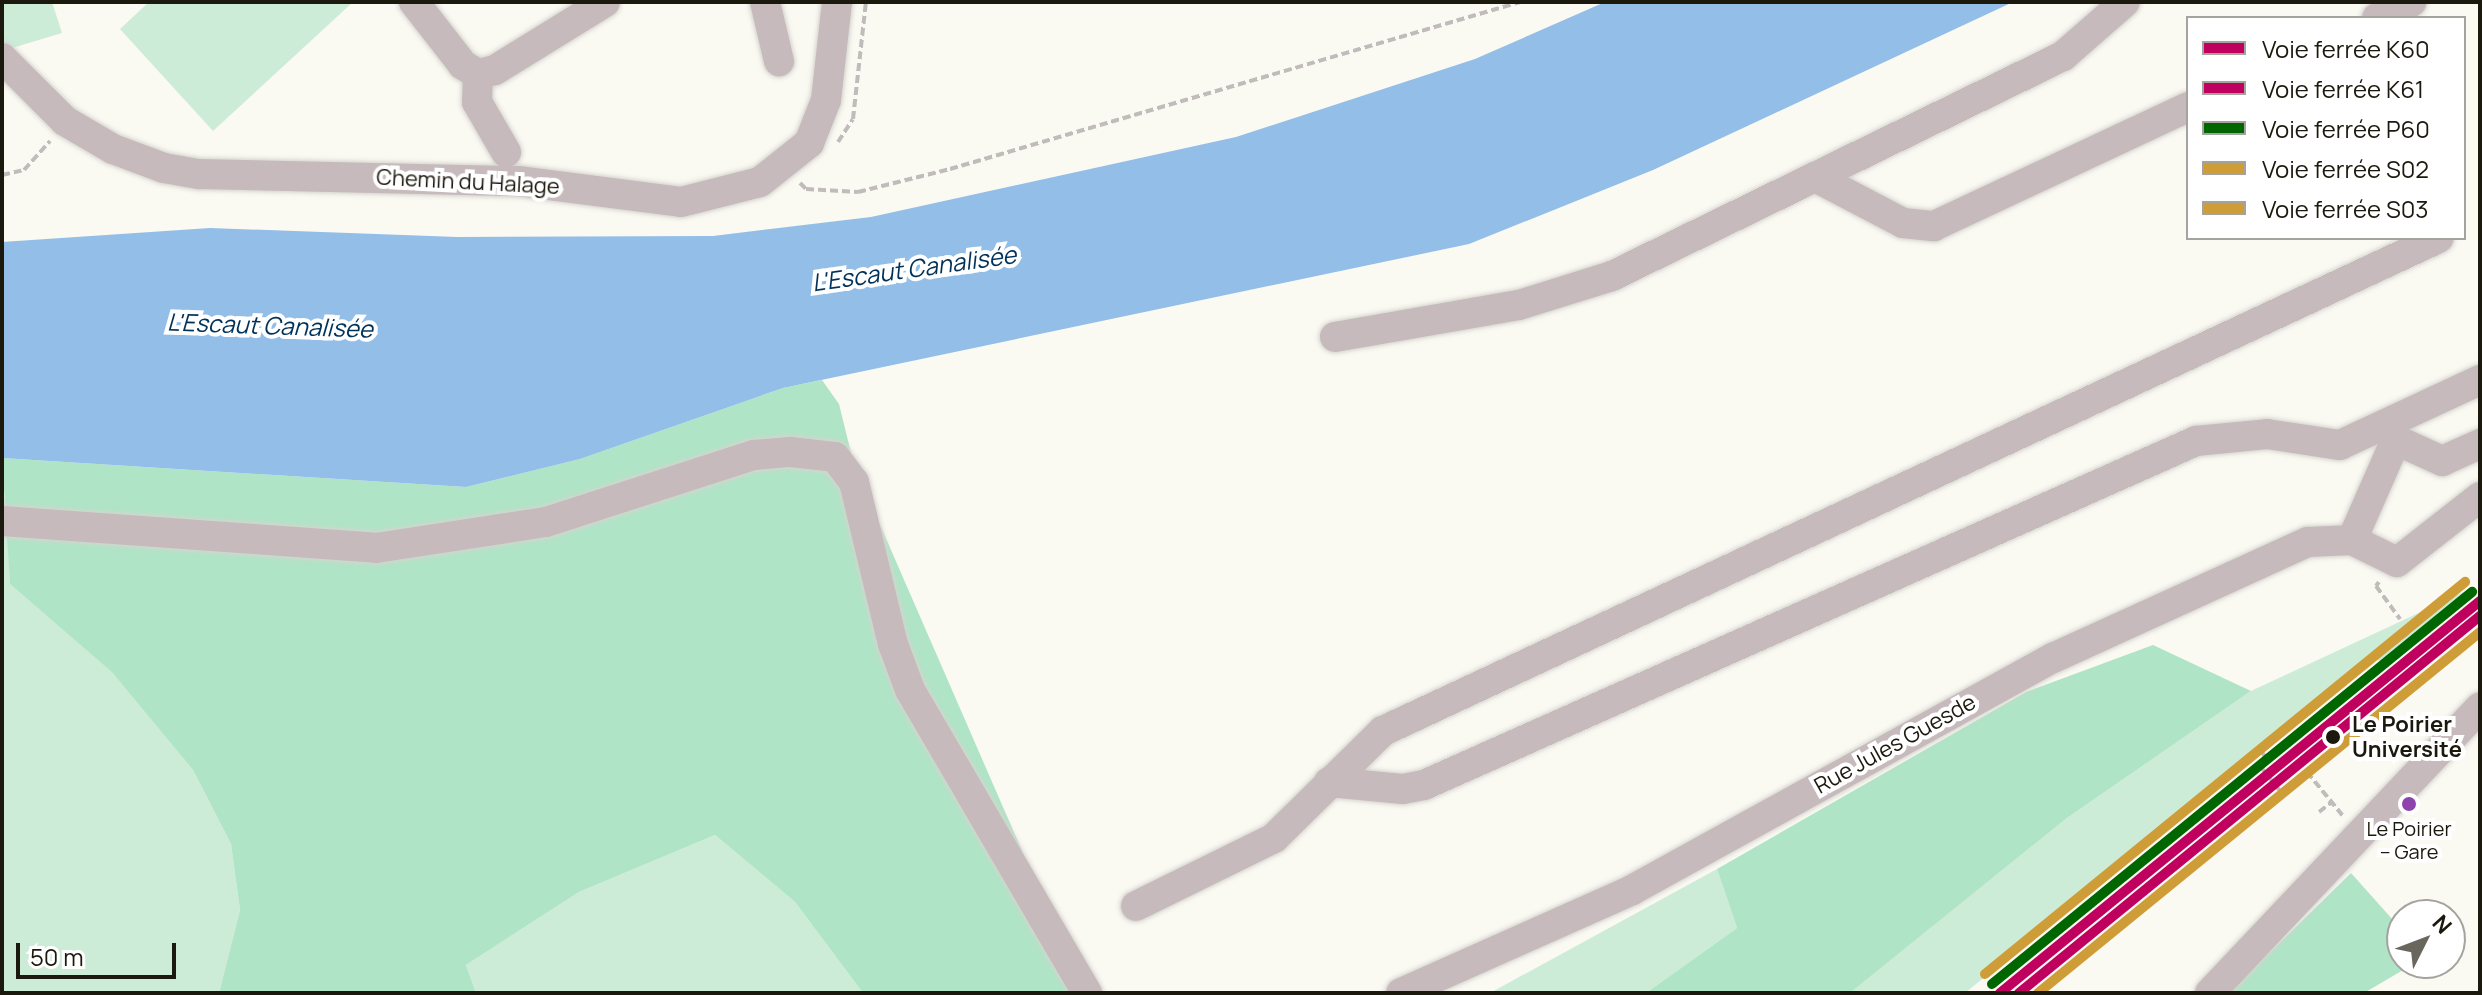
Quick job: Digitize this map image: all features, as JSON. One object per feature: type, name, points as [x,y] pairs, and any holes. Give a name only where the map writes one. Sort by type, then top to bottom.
[{"type":"street","points":[[414,2],[463,65],[478,74],[495,70],[605,2]]},
{"type":"street","points":[[765,2],[779,61]]},
{"type":"street","name":"Chemin du Halage","points":[[2,58],[65,121],[130,157],[199,174],[509,180],[681,202],[747,188],[784,167],[820,125],[837,2]]},
{"type":"street","points":[[1335,337],[1552,297],[1641,263],[2075,50],[2125,2]]},
{"type":"street","points":[[2382,16],[2411,2]]},
{"type":"street","points":[[478,74],[477,102],[506,152]]},
{"type":"street","points":[[1817,178],[1903,223],[1934,226],[2186,108]]},
{"type":"street","points":[[1136,906],[1265,843],[1383,731],[2435,240]]},
{"type":"street","points":[[1329,782],[1403,789],[1424,785],[2196,441],[2267,434],[2340,445],[2390,432],[2480,380]]},
{"type":"street","points":[[2390,432],[2442,461],[2480,444]]},
{"type":"street","points":[[2352,540],[2390,432]]},
{"type":"street","points":[[2,521],[376,548],[546,522],[754,455],[790,452],[835,457],[854,482],[893,644],[910,690],[1087,993]]},
{"type":"street","points":[[2397,562],[2480,497]]},
{"type":"street","name":"Rue Jules Guesde","points":[[1401,993],[1632,890],[2053,658],[2308,542],[2352,540],[2397,562]]},
{"type":"street","points":[[2210,993],[2480,707]]},
{"type":"path","points":[[784,167],[806,189],[858,192],[1520,2]]},
{"type":"path","points":[[2,175],[24,170],[65,121]]},
{"type":"path","points":[[2397,562],[2376,586],[2400,619]]},
{"type":"path","points":[[2359,836],[2307,772],[2282,793],[2259,765],[2281,747],[2265,757],[2262,752],[2269,739],[2408,633]]},
{"type":"path","points":[[2319,812],[2332,802]]},
{"type":"green space","points":[[2,2],[52,2],[62,33],[2,51]]},
{"type":"green space","points":[[149,2],[353,2],[213,131],[120,29]]},
{"type":"green space","points":[[822,380],[839,404],[854,465],[1084,993],[863,993],[795,902],[715,835],[579,892],[466,965],[476,993],[219,993],[240,910],[231,844],[193,770],[112,672],[10,584],[2,458],[466,487],[580,459],[783,388]]},
{"type":"green space","points":[[2,498],[6,498],[10,584],[112,671],[193,770],[231,844],[240,910],[219,993],[2,993]]},
{"type":"green space","points":[[2470,589],[2384,665],[2377,659],[1965,993],[1850,993],[2067,818],[2251,691]]},
{"type":"green space","points":[[2153,645],[2251,691],[2067,818],[1850,993],[1646,993],[1737,928],[1717,869],[2026,692]]},
{"type":"green space","points":[[715,835],[795,902],[863,993],[476,993],[466,965],[579,892]]},
{"type":"green space","points":[[1717,869],[1737,928],[1646,993],[1490,993]]},
{"type":"green space","points":[[2351,873],[2386,912],[2388,979],[2364,993],[2228,993]]},
{"type":"water","name":"L'Escaut Canalisée","points":[[1605,2],[2013,2],[1653,170],[1469,244],[783,388],[580,459],[466,487],[2,458],[2,242],[210,228],[457,237],[713,236],[871,217],[1236,137],[1475,59]]},
{"type":"rail line","name":"S03","points":[[1985,974],[2465,582]]},
{"type":"rail line","name":"P60","points":[[1992,984],[2472,592]]},
{"type":"rail line","name":"K60","points":[[2000,993],[2480,601]]},
{"type":"rail line","name":"K61","points":[[2019,993],[2480,616]]},
{"type":"rail line","name":"S02","points":[[2038,993],[2480,632]]},
{"type":"place","name":"Le Poirier Université","points":[[2333,737]]},
{"type":"place","name":"Le Poirier – Gare","points":[[2409,804]]}]
